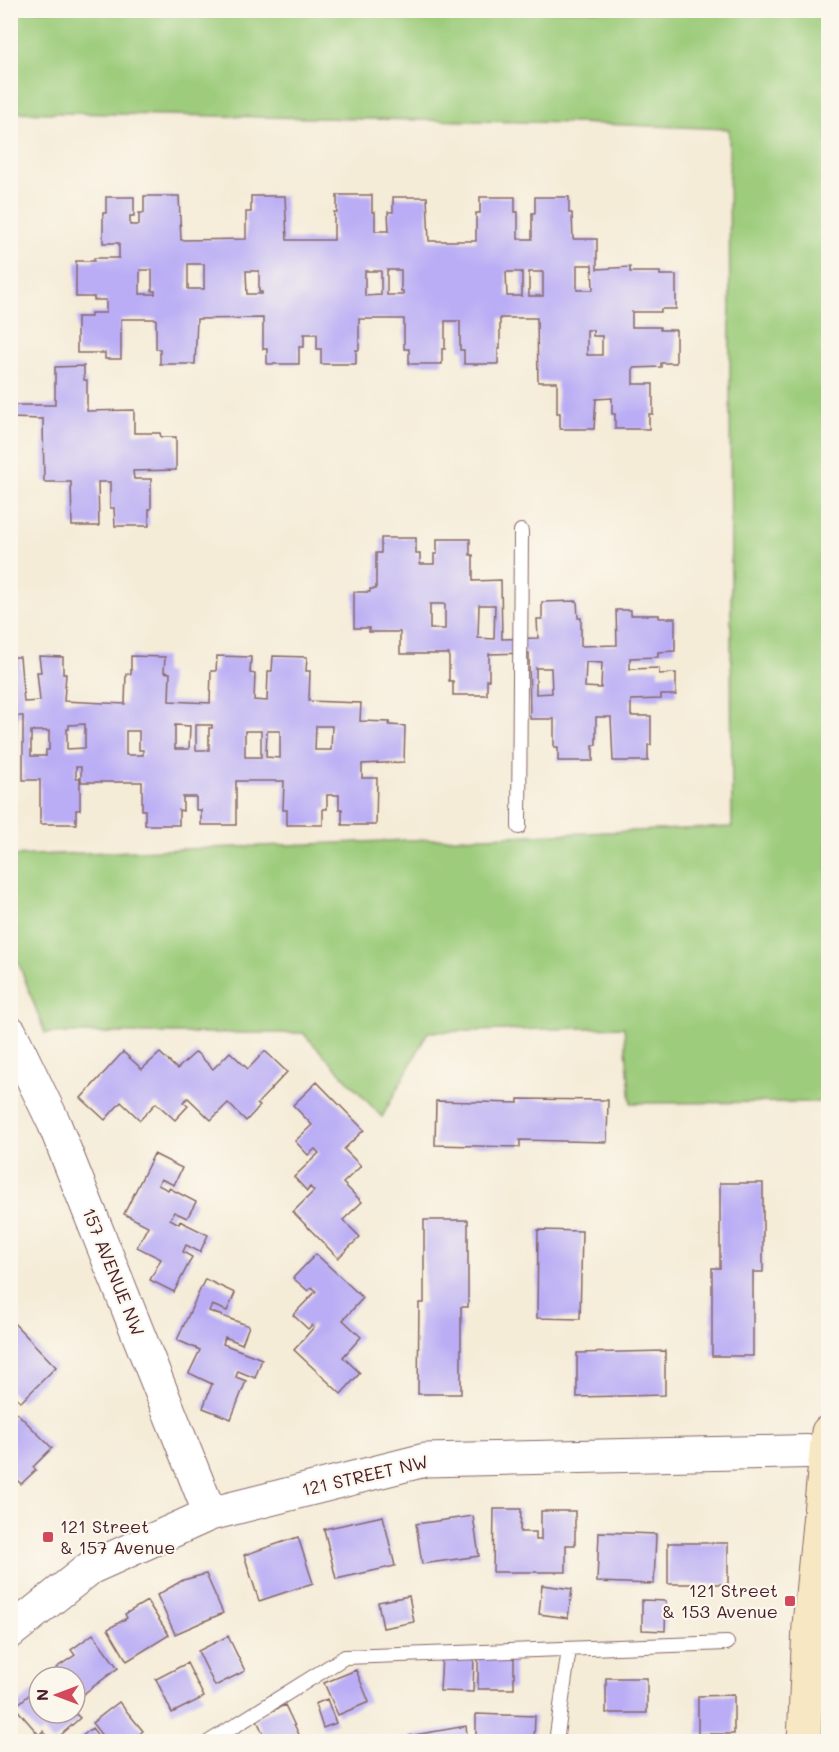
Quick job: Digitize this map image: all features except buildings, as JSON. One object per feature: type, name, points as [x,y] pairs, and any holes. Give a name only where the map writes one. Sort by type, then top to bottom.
[{"type":"main road","points":[[804,1742],[809,1625],[827,1445]]},
{"type":"street","name":"157 AVENUE NW","points":[[10,1032],[54,1123],[210,1514]]},
{"type":"street","name":"121 STREET NW","points":[[10,1632],[90,1568],[210,1514],[425,1460],[827,1445]]},
{"type":"lane","points":[[519,827],[521,531]]},
{"type":"lane","points":[[209,1742],[345,1657],[727,1643]]},
{"type":"lane","points":[[556,1742],[568,1649]]},
{"type":"green space","points":[[11,10],[828,11],[828,1102],[631,1103],[624,1027],[428,1032],[382,1117],[303,1033],[45,1033],[11,943],[11,856],[732,827],[729,129],[577,123],[11,112]]},
{"type":"place","name":"121 Street & 157 Avenue","points":[[48,1537]]},
{"type":"place","name":"121 Street & 153 Avenue","points":[[790,1601]]}]
